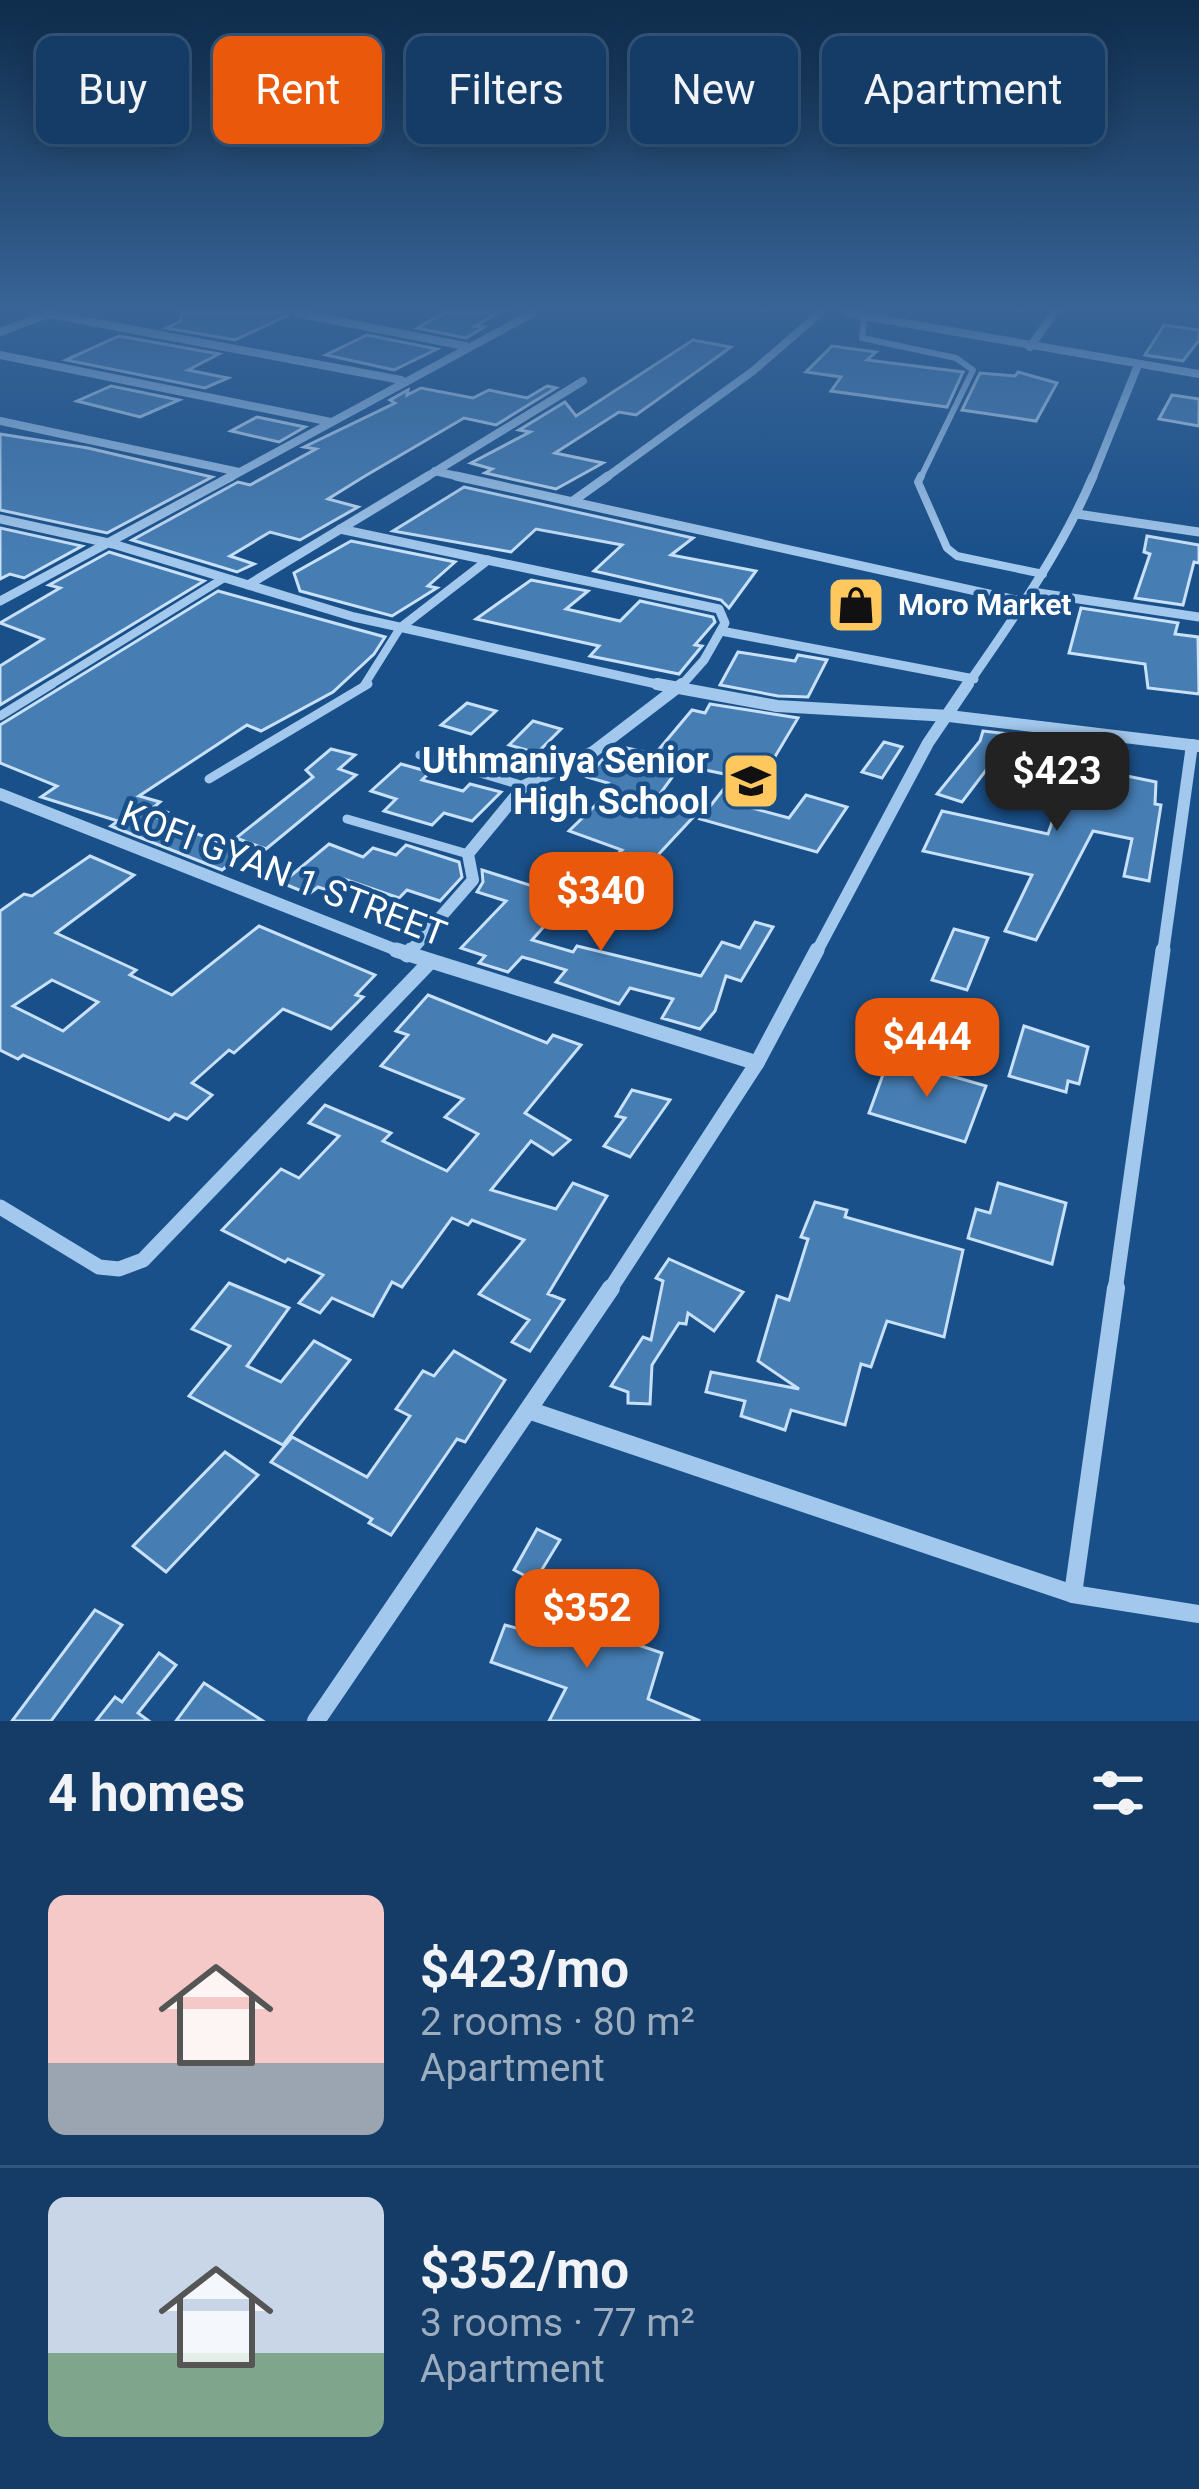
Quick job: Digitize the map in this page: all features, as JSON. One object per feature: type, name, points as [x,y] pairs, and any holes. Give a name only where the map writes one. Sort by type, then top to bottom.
[{"type":"street","points":[[187,393],[331,422]]},
{"type":"street","points":[[0,601],[112,544],[379,393]]},
{"type":"street","points":[[248,585],[563,393]]},
{"type":"street","points":[[573,502],[722,393]]},
{"type":"street","points":[[316,1721],[531,1411],[757,1063],[928,743],[1029,597],[1078,514],[1127,393]]},
{"type":"street","points":[[0,421],[239,472]]},
{"type":"street","points":[[436,471],[1029,597],[1199,617]]},
{"type":"street","points":[[1078,514],[1199,532]]},
{"type":"street","points":[[0,519],[112,544],[400,628],[678,689],[776,706],[949,716],[1196,746],[1073,1594]]},
{"type":"street","points":[[340,529],[719,610],[725,623],[704,660],[678,689],[593,752],[524,786],[468,854],[473,880],[407,955]]},
{"type":"street","points":[[400,628],[488,560]]},
{"type":"street","points":[[721,631],[974,679]]},
{"type":"street","name":"KOFI GYAN 1 STREET","points":[[0,794],[429,963],[757,1063]]},
{"type":"street","points":[[0,1208],[99,1267],[118,1269],[142,1260],[429,963]]},
{"type":"street","points":[[531,1411],[1073,1594],[1199,1614]]},
{"type":"lane","points":[[962,393],[917,482],[947,548],[974,562],[1042,574]]},
{"type":"lane","points":[[0,716],[224,578]]},
{"type":"lane","points":[[209,779],[368,684],[400,628]]},
{"type":"lane","points":[[420,755],[524,786]]},
{"type":"lane","points":[[347,819],[468,854]]},
{"type":"building","points":[[94,393],[147,393],[179,400],[140,417],[77,401]]},
{"type":"building","points":[[402,393],[473,398],[505,393],[527,398],[547,393],[496,425],[464,418],[328,499],[358,507],[300,540],[270,532],[230,556],[254,564],[237,572],[132,540],[238,482],[250,485],[316,449],[304,447],[395,403],[390,400]]},
{"type":"building","points":[[611,393],[666,393],[636,415],[619,412],[555,453],[603,463],[556,489],[485,473],[492,469],[471,463],[530,432],[519,430],[565,402],[576,416]]},
{"type":"building","points":[[848,393],[953,393],[947,407]]},
{"type":"building","points":[[970,393],[1051,393],[1036,421],[962,410]]},
{"type":"building","points":[[1172,395],[1199,399],[1199,426],[1159,419]]},
{"type":"building","points":[[257,417],[305,427],[279,442],[231,431]]},
{"type":"building","points":[[0,434],[88,448],[212,477],[107,533],[0,510]]},
{"type":"building","points":[[464,487],[693,538],[671,555],[756,571],[729,608],[721,600],[594,571],[622,545],[536,529],[511,552],[393,531]]},
{"type":"building","points":[[0,528],[82,546],[24,578],[10,574],[0,579]]},
{"type":"building","points":[[1147,536],[1199,545],[1199,563],[1194,562],[1183,605],[1135,598],[1150,554],[1144,552]]},
{"type":"building","points":[[351,541],[455,562],[428,586],[437,588],[392,616],[300,591],[294,573]]},
{"type":"building","points":[[109,552],[204,581],[0,705],[0,666],[43,639],[0,623],[60,588],[49,585]]},
{"type":"building","points":[[531,580],[588,591],[566,609],[620,621],[640,601],[713,617],[715,622],[679,674],[590,656],[599,646],[476,619]]},
{"type":"building","points":[[218,591],[385,637],[374,654],[333,692],[261,731],[247,725],[139,796],[160,802],[154,807],[167,812],[158,818],[245,853],[222,870],[111,826],[118,821],[41,797],[57,786],[0,763],[0,725]]},
{"type":"building","points":[[1081,608],[1178,623],[1175,634],[1198,637],[1199,694],[1148,688],[1145,664],[1069,653]]},
{"type":"building","points":[[738,652],[795,661],[798,655],[827,660],[808,697],[778,696],[720,685]]},
{"type":"building","points":[[467,703],[496,711],[471,734],[441,725]]},
{"type":"building","points":[[710,704],[798,718],[773,760],[764,759],[757,766],[737,804],[789,818],[806,795],[847,807],[817,852],[700,819],[734,776],[681,765],[654,802],[697,813],[631,884],[654,893],[637,910],[580,887],[622,850],[569,831],[609,792],[602,790],[608,783],[587,777],[603,759],[616,762],[626,748],[655,754],[692,710],[705,713]]},
{"type":"building","points":[[533,721],[561,729],[537,753],[509,745]]},
{"type":"building","points":[[983,731],[1018,735],[1015,761],[996,757],[962,802],[937,794],[980,741]]},
{"type":"building","points":[[884,742],[902,747],[882,778],[862,772]]},
{"type":"building","points":[[331,749],[355,755],[339,769],[356,775],[266,849],[236,838],[313,777],[306,770]]},
{"type":"building","points":[[1026,749],[1060,753],[1059,762],[1156,782],[1155,804],[1161,805],[1149,881],[1124,876],[1132,839],[1093,831],[1036,940],[1005,931],[1032,875],[923,851],[942,811],[1048,834],[1065,785],[1023,778]]},
{"type":"building","points":[[401,764],[430,772],[422,780],[463,791],[470,784],[501,792],[472,821],[444,813],[432,825],[384,811],[396,799],[371,791]]},
{"type":"building","points":[[329,844],[363,857],[373,848],[396,855],[406,845],[459,862],[462,877],[440,901],[407,890],[399,898],[341,878],[327,890],[318,887],[309,894],[282,883]]},
{"type":"building","points":[[90,856],[134,875],[56,933],[136,970],[130,975],[172,995],[259,926],[375,975],[356,995],[363,997],[331,1029],[283,1009],[192,1083],[212,1095],[187,1119],[175,1114],[169,1120],[23,1055],[18,1059],[0,1050],[0,911],[24,894],[32,896]],"holes":[[[52,980],[98,1002],[63,1031],[13,1006]]]},
{"type":"building","points":[[482,870],[545,890],[555,880],[578,888],[532,940],[573,952],[577,946],[701,976],[722,942],[740,948],[755,922],[773,927],[741,981],[726,976],[715,1011],[700,1029],[662,1018],[673,999],[630,988],[619,1004],[556,982],[566,970],[533,960],[522,957],[508,972],[479,963],[485,956],[461,948],[506,901],[477,892],[483,882]]},
{"type":"building","points":[[954,929],[988,938],[967,990],[932,980]]},
{"type":"building","points":[[428,995],[547,1043],[553,1035],[581,1045],[525,1113],[570,1140],[553,1155],[531,1141],[491,1190],[556,1209],[573,1183],[607,1196],[548,1294],[564,1300],[530,1351],[512,1342],[529,1320],[479,1294],[524,1240],[472,1220],[468,1225],[452,1218],[402,1287],[392,1282],[373,1316],[332,1298],[320,1313],[299,1303],[323,1275],[222,1230],[281,1169],[299,1178],[339,1136],[309,1123],[325,1105],[391,1133],[383,1141],[447,1171],[478,1134],[445,1117],[463,1099],[381,1066],[408,1035],[396,1031]]},
{"type":"building","points":[[1024,1026],[1088,1047],[1079,1084],[1068,1081],[1066,1092],[1009,1076]]},
{"type":"building","points":[[889,1058],[986,1086],[965,1142],[869,1113]]},
{"type":"building","points":[[632,1090],[670,1100],[630,1157],[604,1146],[625,1118],[616,1116]]},
{"type":"building","points":[[998,1183],[1066,1203],[1052,1264],[968,1238],[976,1209],[990,1213]]},
{"type":"building","points":[[815,1202],[847,1210],[845,1217],[963,1250],[944,1337],[887,1321],[871,1367],[861,1364],[845,1425],[791,1410],[785,1430],[741,1416],[745,1401],[706,1392],[711,1372],[799,1389],[758,1361],[777,1296],[789,1300],[808,1239],[801,1237]]},
{"type":"building","points":[[669,1259],[743,1292],[714,1331],[688,1313],[686,1324],[679,1323],[652,1365],[650,1404],[628,1403],[628,1392],[611,1386],[643,1337],[651,1340],[663,1281],[656,1278]]},
{"type":"building","points":[[229,1283],[289,1308],[247,1366],[281,1382],[314,1341],[350,1360],[283,1445],[189,1396],[230,1346],[192,1329]]},
{"type":"building","points":[[454,1351],[505,1380],[465,1442],[457,1439],[391,1535],[369,1523],[372,1519],[271,1462],[292,1437],[367,1477],[410,1416],[396,1409],[423,1371],[434,1376]]},
{"type":"building","points":[[225,1452],[258,1475],[166,1572],[133,1546]]},
{"type":"building","points":[[537,1529],[560,1540],[535,1581],[514,1570]]},
{"type":"building","points":[[95,1610],[122,1625],[51,1721],[12,1721]]},
{"type":"building","points":[[535,1610],[662,1653],[648,1699],[700,1721],[549,1721],[566,1688],[491,1662],[505,1625],[527,1631]]},
{"type":"building","points":[[159,1653],[176,1665],[138,1713],[149,1721],[96,1721],[115,1697],[122,1702]]},
{"type":"building","points":[[204,1683],[263,1721],[176,1721]]},
{"type":"place","name":"Moro Market","points":[[856,605]]},
{"type":"place","name":"Uthmaniya Senior High School","points":[[751,781]]}]
